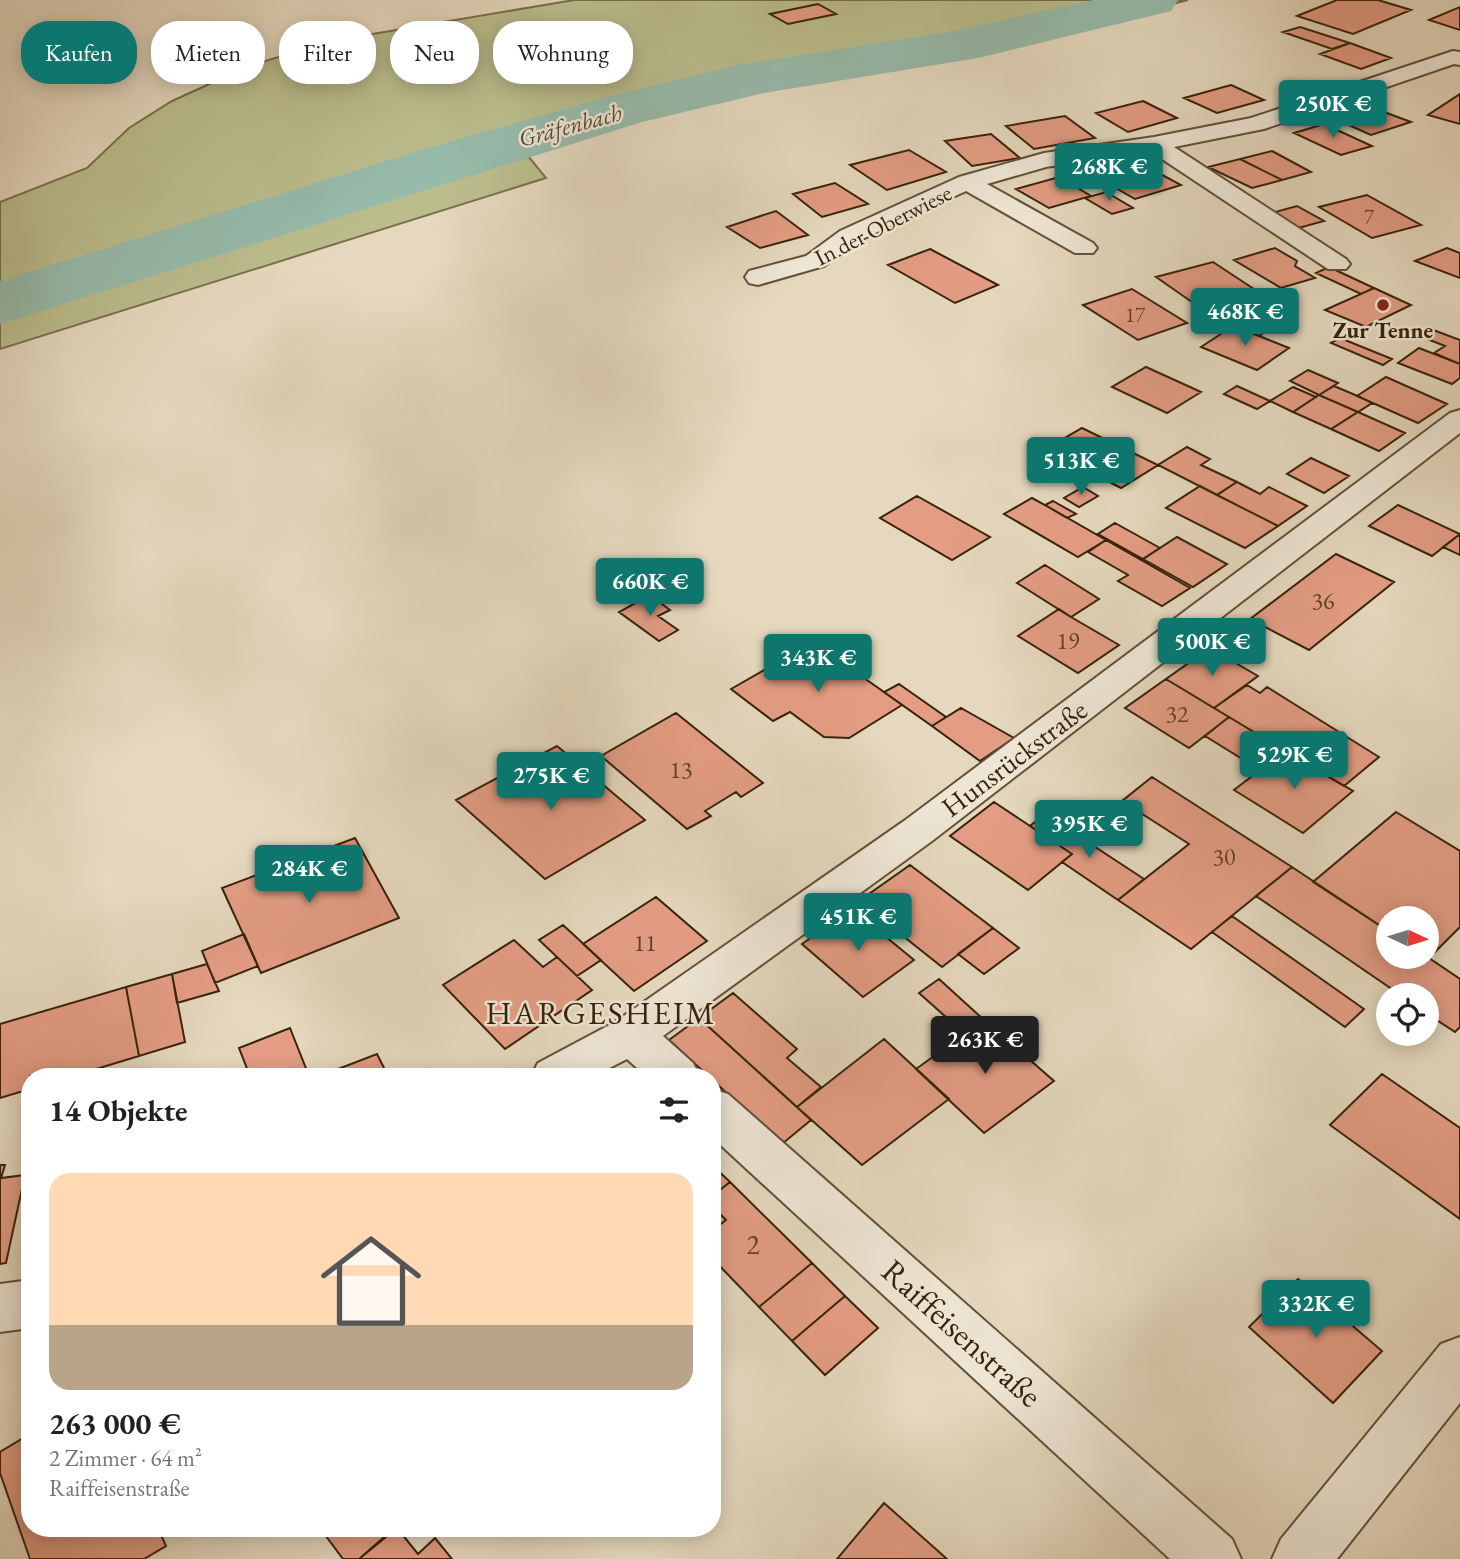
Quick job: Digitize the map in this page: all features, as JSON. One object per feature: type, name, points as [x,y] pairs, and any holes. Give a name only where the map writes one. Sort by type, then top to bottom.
[{"type":"street","name":"In der Oberwiese","points":[[758,277],[815,261],[849,236],[967,182],[1044,160],[1154,144],[1256,124],[1453,57],[1460,60]]},
{"type":"street","points":[[1154,144],[1336,264]]},
{"type":"street","name":"In der Oberwiese","points":[[967,182],[1084,248]]},
{"type":"street","name":"Hunsrückstraße","points":[[569,1068],[631,1035],[918,831],[1460,419]]},
{"type":"street","points":[[631,1035],[668,1068]]},
{"type":"street","name":"Raiffeisenstraße","points":[[721,1116],[1212,1559]]},
{"type":"street","points":[[0,1308],[21,1305]]},
{"type":"street","points":[[1301,1559],[1460,1362]]},
{"type":"green space","points":[[574,0],[1188,0],[1031,41],[797,80],[716,97],[524,151],[546,178],[0,349],[0,202],[87,168],[129,128],[172,101],[209,84],[265,84],[265,61],[279,57],[279,84],[376,84],[376,33],[390,31],[390,84],[479,84],[479,21],[450,21]]},
{"type":"building","points":[[1337,0],[1378,0],[1411,10],[1353,34],[1297,16]]},
{"type":"building","points":[[818,4],[836,14],[788,24],[770,14]]},
{"type":"building","points":[[1460,7],[1460,30],[1429,20]]},
{"type":"building","points":[[1300,27],[1350,43],[1332,49],[1283,32]]},
{"type":"building","points":[[1350,43],[1391,58],[1361,69],[1320,54]]},
{"type":"building","points":[[1231,85],[1264,100],[1217,113],[1184,98]]},
{"type":"building","points":[[1460,94],[1460,124],[1428,115]]},
{"type":"building","points":[[1143,101],[1177,118],[1128,132],[1096,113]]},
{"type":"building","points":[[1368,106],[1411,122],[1371,135],[1333,118]]},
{"type":"building","points":[[1065,116],[1095,138],[1034,149],[1006,126]]},
{"type":"building","points":[[1324,124],[1372,146],[1341,155],[1294,133]]},
{"type":"building","points":[[991,134],[1020,158],[972,166],[945,141]]},
{"type":"building","points":[[909,150],[946,172],[887,190],[850,165]]},
{"type":"building","points":[[1272,151],[1311,172],[1282,180],[1240,159]]},
{"type":"building","points":[[1240,159],[1282,180],[1252,188],[1208,167]]},
{"type":"building","points":[[1138,162],[1181,185],[1135,199],[1093,175]]},
{"type":"building","points":[[1059,177],[1091,196],[1049,208],[1016,189]]},
{"type":"building","points":[[835,183],[868,204],[822,217],[793,194]]},
{"type":"building","points":[[1106,192],[1133,208],[1112,214],[1085,198]]},
{"type":"building","points":[[1367,195],[1421,225],[1372,238],[1319,207]]},
{"type":"building","points":[[1297,206],[1324,221],[1295,229],[1268,214]]},
{"type":"building","points":[[776,211],[808,235],[760,248],[727,227]]},
{"type":"building","points":[[1275,248],[1297,261],[1295,266],[1315,278],[1281,288],[1234,260]]},
{"type":"building","points":[[1447,248],[1460,253],[1460,278],[1415,261]]},
{"type":"building","points":[[930,249],[998,285],[955,303],[888,265]]},
{"type":"building","points":[[1213,262],[1257,291],[1199,307],[1156,277]]},
{"type":"building","points":[[1329,267],[1374,288],[1361,294],[1316,273]]},
{"type":"building","points":[[1374,288],[1411,305],[1366,327],[1325,310]]},
{"type":"building","points":[[1132,289],[1187,323],[1138,340],[1083,305]]},
{"type":"building","points":[[1236,306],[1278,323],[1259,336],[1211,317]]},
{"type":"building","points":[[1233,326],[1289,348],[1257,370],[1201,347]]},
{"type":"building","points":[[1428,328],[1460,340],[1460,364],[1434,353],[1445,346],[1417,335]]},
{"type":"building","points":[[1340,338],[1392,359],[1383,365],[1331,343]]},
{"type":"building","points":[[1419,348],[1460,364],[1460,378],[1452,384],[1398,363]]},
{"type":"building","points":[[1146,367],[1201,392],[1167,413],[1112,387]]},
{"type":"building","points":[[1308,370],[1338,383],[1319,395],[1290,381]]},
{"type":"building","points":[[1386,377],[1447,404],[1418,423],[1357,396]]},
{"type":"building","points":[[1237,386],[1270,401],[1257,409],[1224,394]]},
{"type":"building","points":[[1334,386],[1372,403],[1358,412],[1319,395]]},
{"type":"building","points":[[1293,387],[1316,397],[1293,412],[1270,401]]},
{"type":"building","points":[[1319,395],[1358,412],[1331,429],[1293,412]]},
{"type":"building","points":[[1358,412],[1405,433],[1379,451],[1331,429]]},
{"type":"building","points":[[1082,428],[1158,465],[1121,488],[1046,449]]},
{"type":"building","points":[[1187,447],[1210,459],[1201,465],[1237,482],[1217,495],[1158,465]]},
{"type":"building","points":[[1046,449],[1087,470],[1074,478],[1032,457]]},
{"type":"building","points":[[1311,458],[1349,476],[1324,493],[1287,474]]},
{"type":"building","points":[[1237,482],[1260,494],[1269,487],[1307,506],[1278,526],[1217,495]]},
{"type":"building","points":[[1200,486],[1278,526],[1245,548],[1166,508]]},
{"type":"building","points":[[1083,487],[1098,496],[1079,507],[1064,498]]},
{"type":"building","points":[[917,496],[990,537],[952,560],[880,518]]},
{"type":"building","points":[[1032,498],[1106,540],[1078,557],[1004,514]]},
{"type":"building","points":[[1053,501],[1076,514],[1067,518],[1045,505]]},
{"type":"building","points":[[1398,505],[1460,534],[1432,556],[1369,526]]},
{"type":"building","points":[[1115,523],[1160,548],[1143,559],[1098,534]]},
{"type":"building","points":[[1460,534],[1460,555],[1443,547]]},
{"type":"building","points":[[1177,537],[1227,564],[1193,587],[1143,559]]},
{"type":"building","points":[[1106,540],[1190,588],[1162,606],[1118,581],[1128,575],[1088,552]]},
{"type":"building","points":[[1336,554],[1394,582],[1309,650],[1250,619]]},
{"type":"building","points":[[1045,565],[1099,599],[1071,617],[1017,583]]},
{"type":"building","points":[[650,595],[670,610],[658,616],[678,630],[659,641],[619,612]]},
{"type":"building","points":[[1059,609],[1119,645],[1078,673],[1018,636]]},
{"type":"building","points":[[813,642],[902,705],[849,738],[824,737],[790,712],[773,721],[731,689]]},
{"type":"building","points":[[1210,648],[1258,676],[1214,708],[1166,679]]},
{"type":"building","points":[[1166,679],[1229,717],[1189,748],[1125,708]]},
{"type":"building","points":[[899,684],[946,717],[932,726],[884,692]]},
{"type":"building","points":[[1247,685],[1260,693],[1267,687],[1379,757],[1344,786],[1214,708]]},
{"type":"building","points":[[961,708],[1014,738],[980,761],[932,726]]},
{"type":"building","points":[[676,713],[763,783],[741,797],[736,792],[705,811],[711,816],[687,829],[601,756]]},
{"type":"building","points":[[1229,717],[1285,751],[1260,770],[1205,736]]},
{"type":"building","points":[[557,746],[645,820],[545,879],[456,800]]},
{"type":"building","points":[[1285,751],[1353,791],[1303,833],[1234,790]]},
{"type":"building","points":[[1152,777],[1292,867],[1191,949],[1118,900],[1189,844],[1122,801]]},
{"type":"building","points":[[994,802],[1072,854],[1028,890],[950,836]]},
{"type":"building","points":[[1396,812],[1460,851],[1460,927],[1439,948],[1439,906],[1376,906],[1376,923],[1313,882]]},
{"type":"building","points":[[1045,814],[1144,879],[1118,900],[1062,862],[1072,854],[1030,826]]},
{"type":"building","points":[[355,838],[399,918],[261,973],[222,888]]},
{"type":"building","points":[[910,865],[993,928],[942,967],[859,901]]},
{"type":"building","points":[[1292,867],[1376,923],[1376,970],[1438,970],[1439,965],[1460,979],[1460,1027],[1455,1032],[1439,1022],[1439,983],[1383,983],[1256,896]]},
{"type":"building","points":[[656,897],[707,941],[634,991],[583,944]]},
{"type":"building","points":[[852,909],[914,960],[863,997],[802,944]]},
{"type":"building","points":[[1232,916],[1364,1009],[1345,1027],[1212,932]]},
{"type":"building","points":[[563,925],[601,960],[577,976],[539,940]]},
{"type":"building","points":[[993,928],[1019,948],[984,974],[958,954]]},
{"type":"building","points":[[244,934],[258,966],[215,983],[202,951]]},
{"type":"building","points":[[514,940],[543,967],[557,957],[592,990],[505,1049],[443,985]]},
{"type":"building","points":[[207,964],[219,991],[177,1003],[172,974]]},
{"type":"building","points":[[172,974],[185,1042],[139,1056],[126,987]]},
{"type":"building","points":[[939,979],[984,1020],[965,1034],[919,993]]},
{"type":"building","points":[[126,987],[139,1056],[99,1068],[21,1068],[21,1092],[0,1098],[0,1024]]},
{"type":"building","points":[[733,993],[797,1049],[787,1058],[821,1087],[797,1107],[699,1018]]},
{"type":"building","points":[[699,1018],[811,1120],[782,1144],[721,1088],[721,1068],[699,1068],[669,1040]]},
{"type":"building","points":[[984,1020],[1054,1081],[984,1133],[916,1069]]},
{"type":"building","points":[[290,1028],[306,1068],[247,1068],[239,1048]]},
{"type":"building","points":[[884,1039],[949,1099],[862,1165],[797,1107]]},
{"type":"building","points":[[377,1054],[384,1068],[341,1068]]},
{"type":"building","points":[[1382,1074],[1460,1128],[1460,1219],[1330,1125]]},
{"type":"building","points":[[0,1165],[5,1165],[1,1178],[21,1176],[21,1194],[6,1263],[0,1264]]},
{"type":"building","points":[[721,1174],[730,1182],[721,1189]]},
{"type":"building","points":[[730,1182],[812,1263],[759,1307],[721,1267],[721,1224],[726,1220],[721,1215],[721,1189]]},
{"type":"building","points":[[812,1263],[845,1296],[792,1341],[759,1307]]},
{"type":"building","points":[[1298,1279],[1382,1351],[1333,1403],[1249,1327]]},
{"type":"building","points":[[845,1296],[878,1328],[825,1375],[792,1341]]},
{"type":"building","points":[[21,1439],[21,1533],[0,1473],[0,1452]]},
{"type":"building","points":[[884,1503],[947,1559],[837,1559]]},
{"type":"building","points":[[22,1537],[162,1537],[166,1546],[144,1559],[30,1559]]},
{"type":"building","points":[[327,1537],[384,1537],[359,1559],[343,1559]]},
{"type":"building","points":[[386,1537],[404,1537],[418,1554],[435,1538],[452,1559],[359,1559]]},
{"type":"waterway","name":"Gräfenbach","points":[[0,303],[444,163],[622,110],[764,76],[978,42],[1153,0]]},
{"type":"place","name":"Zur Tenne","points":[[1383,305]]},
{"type":"district","name":"HARGESHEIM","points":[[601,1013]]}]
